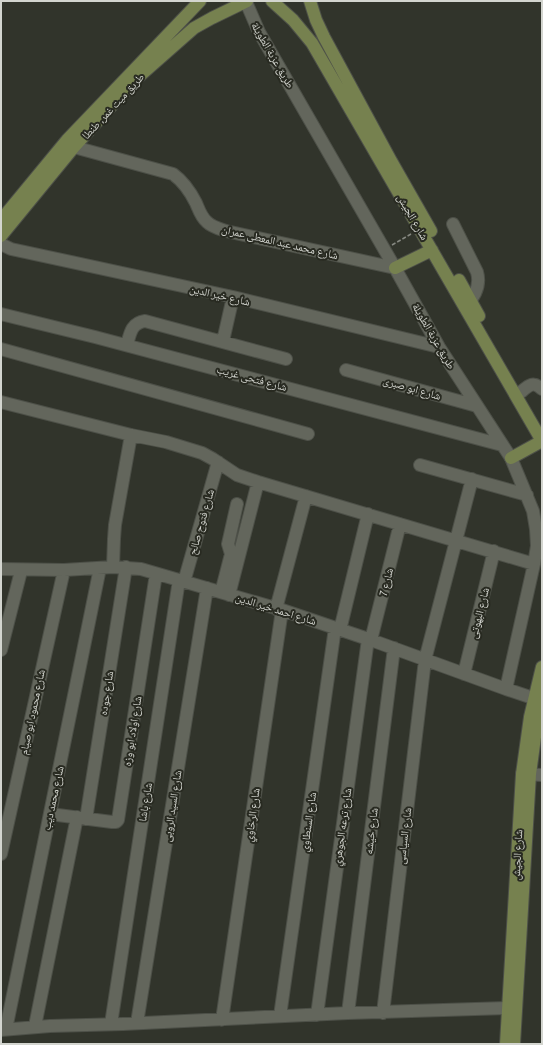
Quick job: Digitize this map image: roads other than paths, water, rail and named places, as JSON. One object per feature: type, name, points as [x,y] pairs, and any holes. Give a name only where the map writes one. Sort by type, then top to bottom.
[{"type":"main road","name":"طريق ميت غمر, طنطا","points":[[1,220],[67,140],[200,1]]},
{"type":"main road","name":"طريق ميت غمر, طنطا","points":[[1,236],[74,147],[135,80],[194,28],[247,1]]},
{"type":"main road","name":"شارع الجيش","points":[[272,1],[293,20],[312,43],[432,250],[468,304],[542,427]]},
{"type":"main road","name":"شارع الجيش","points":[[310,1],[316,20],[324,37],[542,441]]},
{"type":"main road","points":[[395,268],[432,250]]},
{"type":"main road","points":[[511,458],[542,441]]},
{"type":"main road","name":"شارع الجيش","points":[[506,1044],[507,1008],[542,667]]},
{"type":"main road","name":"شارع الجيش","points":[[514,1044],[531,774]]},
{"type":"street","name":"طريق عزبة الطويلة","points":[[247,1],[259,32],[439,347],[511,458],[527,495],[533,511],[537,546],[506,689]]},
{"type":"street","name":"شارع محمد عبد المعطى عمران","points":[[74,147],[173,174],[182,180],[186,185],[201,215],[207,223],[217,228],[395,268]]},
{"type":"street","points":[[453,224],[479,278],[479,284],[468,304]]},
{"type":"street","name":"شارع خير الدين","points":[[1,244],[19,250],[233,297],[439,347]]},
{"type":"street","points":[[223,341],[233,297]]},
{"type":"street","name":"شارع فتحى غريب","points":[[1,314],[127,345],[502,445]]},
{"type":"street","points":[[127,345],[134,325],[138,322],[145,321],[286,359]]},
{"type":"street","points":[[1,349],[308,434]]},
{"type":"street","name":"شارع ابو صبرى","points":[[346,370],[477,406]]},
{"type":"street","points":[[521,392],[533,384],[542,389]]},
{"type":"street","points":[[1,402],[131,435],[166,442],[202,453],[237,475],[258,482],[534,564]]},
{"type":"street","points":[[113,567],[114,532],[131,435]]},
{"type":"street","name":"شارع فتوح صالح","points":[[181,581],[218,462]]},
{"type":"street","points":[[420,465],[527,495]]},
{"type":"street","name":"شارع السياسى","points":[[383,1013],[425,660],[472,479]]},
{"type":"street","points":[[225,594],[258,482]]},
{"type":"street","name":"شارع الرخاوي","points":[[222,1020],[279,610],[306,496]]},
{"type":"street","points":[[225,594],[231,554],[228,544],[237,504]]},
{"type":"street","name":"شارع السنطاوي","points":[[280,1016],[338,629],[368,514]]},
{"type":"street","name":"شارع 7","points":[[369,639],[400,524]]},
{"type":"street","name":"شارع البهوتى","points":[[464,674],[494,551]]},
{"type":"street","name":"شارع احمد خير الدين","points":[[1,569],[21,571],[126,567],[141,569],[279,610],[369,639],[539,700]]},
{"type":"street","name":"شارع جوده","points":[[35,1026],[81,818],[126,567]]},
{"type":"street","name":"شارع محمد ديب","points":[[4,1029],[50,814],[100,568]]},
{"type":"street","name":"شارع محمود ابو صيام","points":[[1,854],[64,570]]},
{"type":"street","points":[[1,650],[21,571]]},
{"type":"street","name":"شارع اولاد ابو وزه","points":[[50,814],[114,822],[116,822],[119,818],[156,574]]},
{"type":"street","name":"شارع باشا","points":[[111,1024],[181,581]]},
{"type":"street","name":"شارع السيد الروبى","points":[[137,1023],[206,588]]},
{"type":"street","name":"شارع ترعه الجوهري","points":[[317,1015],[369,639]]},
{"type":"street","name":"شارع خيشه","points":[[348,1013],[394,648]]},
{"type":"street","points":[[4,1029],[35,1026],[507,1008]]}]
